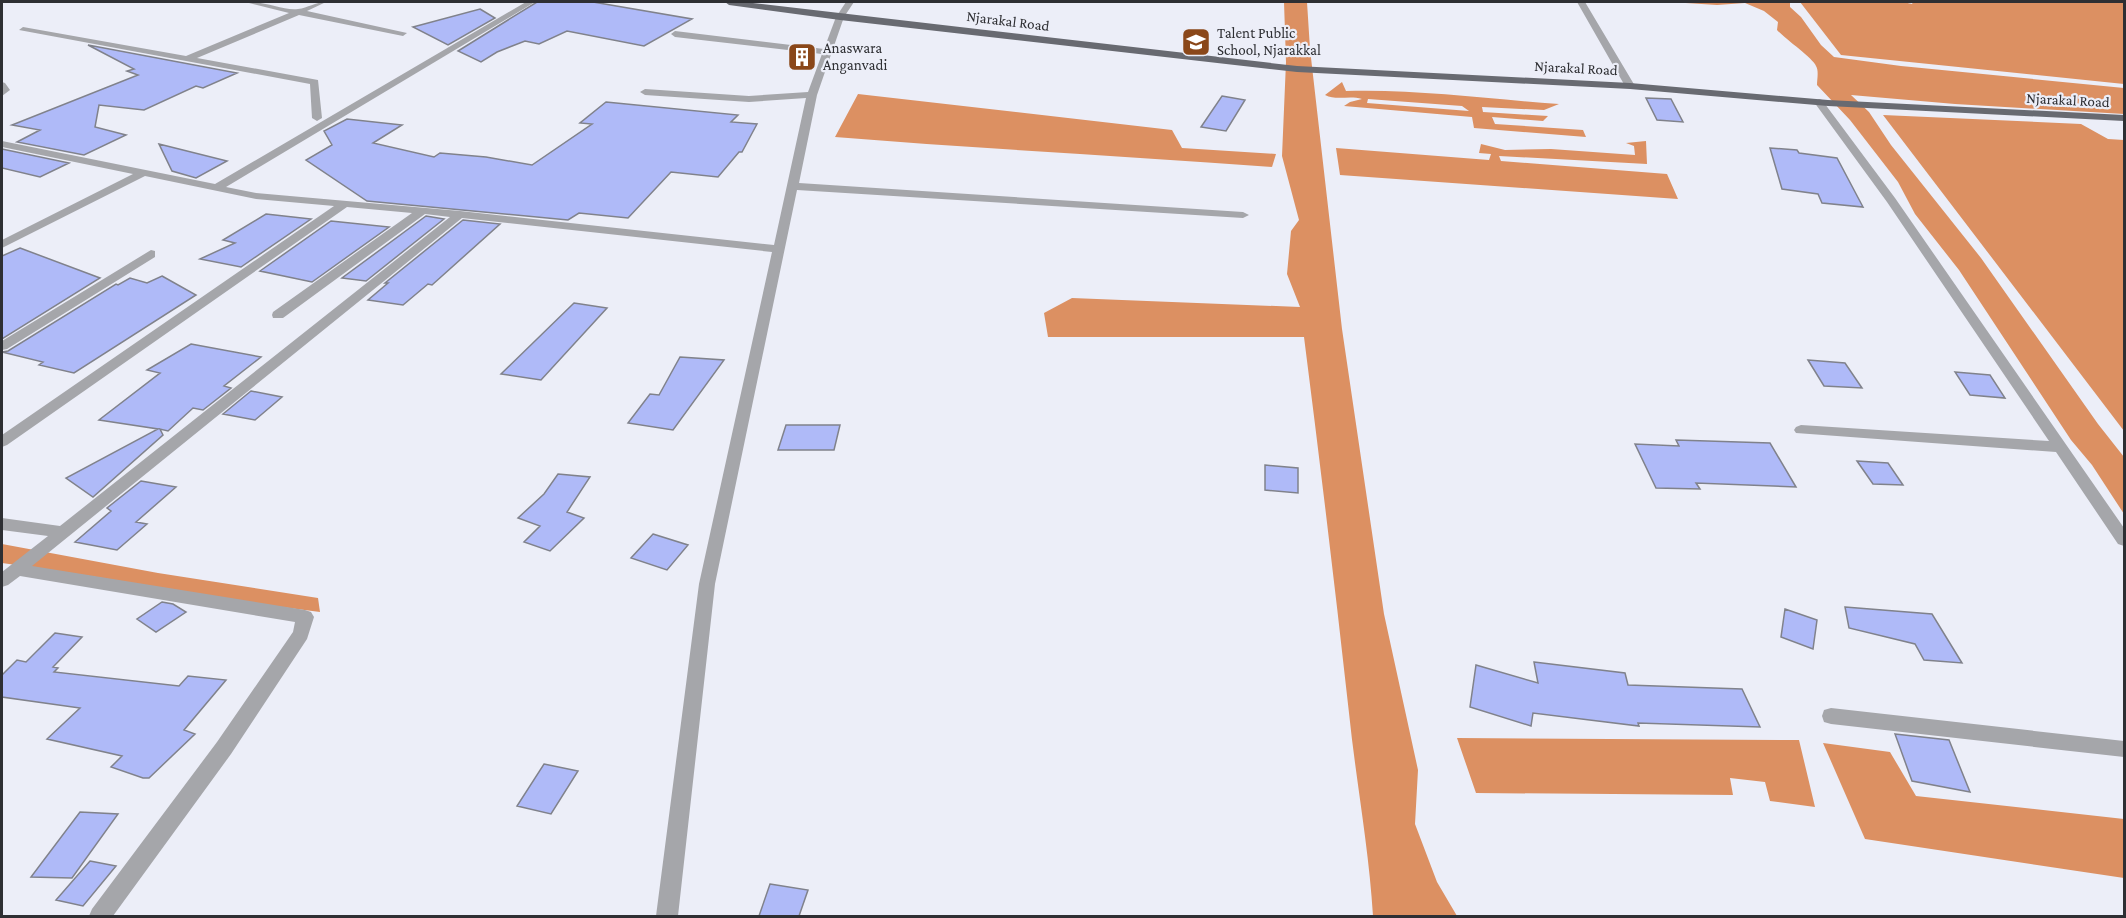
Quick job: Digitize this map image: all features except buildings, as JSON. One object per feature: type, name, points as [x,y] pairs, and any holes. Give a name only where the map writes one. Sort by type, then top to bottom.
[{"type":"main road","name":"Njarakal Road","points":[[729,2],[1283,68],[1630,86],[1823,103],[2124,118]]},
{"type":"street","points":[[249,2],[403,33]]},
{"type":"street","points":[[187,59],[322,2]]},
{"type":"street","points":[[216,188],[531,2]]},
{"type":"street","points":[[667,916],[708,584],[777,249],[812,95],[840,17],[850,2]]},
{"type":"street","points":[[1581,2],[1630,86]]},
{"type":"street","points":[[23,30],[315,82],[317,118]]},
{"type":"street","points":[[675,34],[829,52]]},
{"type":"street","points":[[2,85],[5,90],[2,93]]},
{"type":"street","points":[[645,92],[749,99],[812,95]]},
{"type":"street","points":[[1823,103],[2124,540]]},
{"type":"street","points":[[2,144],[256,196],[460,214],[777,249]]},
{"type":"street","points":[[2,244],[143,173]]},
{"type":"street","points":[[793,186],[1243,215]]},
{"type":"street","points":[[2,442],[345,204]]},
{"type":"street","points":[[278,315],[422,211]]},
{"type":"street","points":[[9,575],[460,214]]},
{"type":"street","points":[[2,346],[151,254]]},
{"type":"street","points":[[1801,430],[2060,447]]},
{"type":"street","points":[[2,524],[63,532]]},
{"type":"street","points":[[9,575],[305,617],[302,634],[224,748],[100,916]]},
{"type":"street","points":[[1831,716],[2124,750]]},
{"type":"shaded area","points":[[1284,2],[1307,2],[1310,49],[1342,329],[1384,614],[1418,770],[1415,824],[1437,882],[1457,916],[1373,916],[1369,865],[1304,337],[1048,337],[1044,313],[1072,298],[1300,307],[1287,274],[1291,231],[1299,220],[1282,156],[1286,62]]},
{"type":"shaded area","points":[[1670,2],[1790,2],[1790,7],[1801,17],[1821,45],[1834,57],[1901,66],[2124,88],[2124,114],[1851,95],[1869,112],[1891,145],[1981,258],[2098,424],[2124,457],[2124,514],[2092,465],[2071,440],[1959,270],[1915,214],[1898,182],[1850,120],[1817,85],[1818,73],[1810,58],[1777,30],[1778,22],[1764,11],[1745,3],[1717,5]]},
{"type":"shaded area","points":[[1800,2],[1903,2],[1912,4],[1913,2],[2124,2],[2124,84],[1841,55]]},
{"type":"shaded area","points":[[1342,82],[1346,91],[1426,93],[1559,104],[1544,110],[1482,107],[1483,112],[1548,116],[1543,121],[1492,117],[1495,124],[1583,130],[1586,137],[1474,128],[1472,117],[1344,106],[1362,99],[1334,98],[1325,95]],"holes":[[[1368,99],[1462,106],[1469,111],[1367,103]]]},
{"type":"shaded area","points":[[858,94],[1172,130],[1182,148],[1276,154],[1272,167],[835,137]]},
{"type":"shaded area","points":[[1883,115],[2081,124],[2108,139],[2124,140],[2124,431]]},
{"type":"shaded area","points":[[1646,141],[1647,164],[1499,156],[1501,161],[1667,174],[1678,199],[1340,175],[1336,148],[1489,160],[1491,154],[1479,153],[1481,144],[1505,150],[1551,149],[1635,155],[1634,146],[1626,143]]},
{"type":"shaded area","points":[[2,544],[158,573],[318,598],[320,612],[2,563]]},
{"type":"shaded area","points":[[1457,738],[1799,740],[1815,807],[1770,801],[1765,782],[1730,778],[1733,795],[1476,793]]},
{"type":"shaded area","points":[[1823,743],[1890,752],[1916,796],[2124,819],[2124,878],[1865,839]]},
{"type":"place","name":"Talent Public School, Njarakkal","points":[[1196,42]]},
{"type":"place","name":"Anaswara Anganvadi","points":[[802,57]]}]
